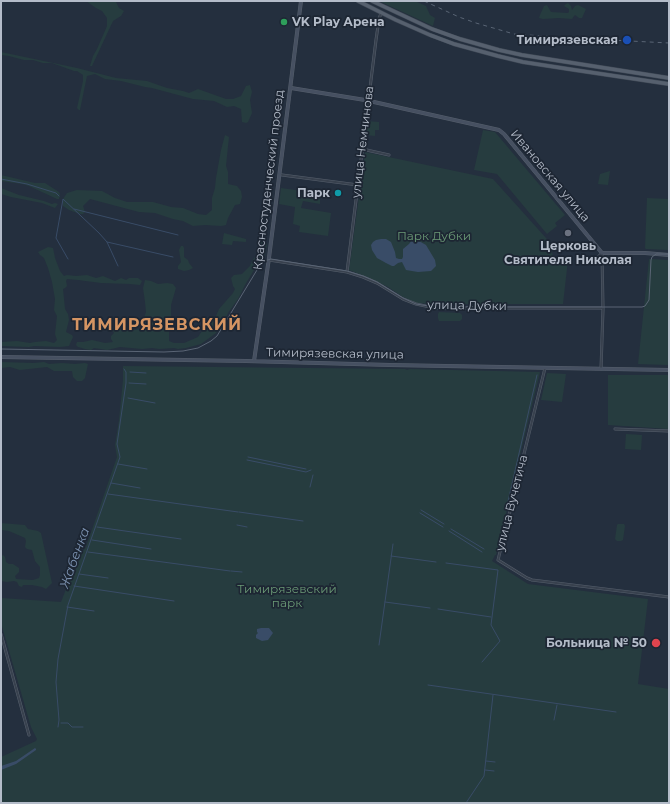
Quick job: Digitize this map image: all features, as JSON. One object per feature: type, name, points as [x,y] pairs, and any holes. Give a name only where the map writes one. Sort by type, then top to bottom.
[{"type":"main road","points":[[358,1],[454,44],[498,56],[669,84]]},
{"type":"main road","points":[[372,1],[432,29],[499,50],[669,78]]},
{"type":"street","name":"Красностуденческий проезд","points":[[254,361],[301,1]]},
{"type":"street","name":"улица Немчинова","points":[[347,272],[368,101],[381,12]]},
{"type":"street","name":"Ивановская улица","points":[[290,88],[368,101],[496,129],[502,132],[602,253]]},
{"type":"street","points":[[362,149],[389,154]]},
{"type":"street","points":[[282,175],[358,185]]},
{"type":"street","points":[[602,253],[645,253],[669,255]]},
{"type":"street","points":[[598,258],[602,253]]},
{"type":"street","points":[[601,368],[603,308],[602,253]]},
{"type":"street","name":"улица Дубки","points":[[268,260],[347,272],[376,283],[403,299],[416,304],[435,308],[603,308]]},
{"type":"street","name":"Тимирязевская улица","points":[[1,357],[669,370]]},
{"type":"street","name":"улица Вучетича","points":[[545,367],[498,560],[532,580],[669,597]]},
{"type":"street","points":[[615,428],[669,431]]},
{"type":"street","points":[[1,634],[29,735]]},
{"type":"green space","points":[[86,1],[113,1],[116,2],[119,8],[124,11],[121,16],[113,21],[92,66],[90,66],[93,56],[107,26],[107,18],[102,11]]},
{"type":"green space","points":[[379,1],[415,1],[426,6],[430,15],[435,18],[433,26]]},
{"type":"green space","points":[[568,3],[572,10],[578,5],[586,9],[582,18],[575,15],[572,19],[539,18],[544,6],[547,5],[551,12],[568,13],[569,9],[564,6]]},
{"type":"green space","points":[[1,52],[77,68],[116,78],[147,81],[167,88],[189,93],[198,89],[226,99],[233,99],[241,96],[246,86],[250,85],[252,92],[250,100],[252,113],[248,122],[246,123],[242,122],[241,109],[234,106],[227,107],[214,101],[193,99],[152,88],[105,79],[95,74],[87,76],[79,110],[77,108],[83,75],[77,71],[52,63],[24,60],[1,55]]},
{"type":"green space","points":[[367,121],[379,122],[379,130],[375,130],[375,136],[366,135]]},
{"type":"green space","points":[[483,130],[495,132],[565,215],[555,223],[557,226],[547,234],[497,174],[474,170]]},
{"type":"green space","points":[[225,135],[229,137],[226,166],[228,172],[228,184],[237,186],[241,191],[242,197],[240,204],[235,205],[226,225],[193,226],[183,221],[155,213],[139,212],[90,199],[83,206],[85,212],[83,214],[69,210],[63,206],[63,199],[67,193],[77,190],[102,191],[127,202],[153,202],[171,207],[183,208],[198,214],[206,215],[212,210],[212,198]]},
{"type":"green space","name":"Парк Дубки","points":[[365,152],[493,179],[555,248],[552,252],[553,257],[556,259],[568,260],[563,304],[416,303],[403,297],[388,287],[349,270]]},
{"type":"green space","points":[[610,171],[608,185],[598,184],[600,174]]},
{"type":"green space","points":[[1,175],[35,183],[45,183],[59,192],[59,199],[29,186],[1,181]]},
{"type":"green space","points":[[1,188],[19,195],[52,204],[58,204],[55,208],[42,203],[11,197],[1,194]]},
{"type":"green space","points":[[281,188],[317,193],[320,198],[320,204],[303,201],[301,208],[331,213],[328,236],[299,232],[300,226],[293,224],[295,207],[279,204]]},
{"type":"green space","points":[[647,198],[669,199],[669,250],[645,248]]},
{"type":"green space","points":[[224,233],[246,239],[246,242],[233,241],[232,245],[222,244]]},
{"type":"green space","points":[[261,240],[267,244],[264,258],[257,265],[238,299],[216,333],[201,344],[178,349],[142,349],[120,347],[107,350],[94,348],[91,350],[78,347],[76,345],[77,342],[92,340],[105,343],[113,342],[111,336],[114,333],[114,329],[117,327],[121,330],[130,331],[140,329],[146,312],[143,288],[145,280],[158,284],[173,284],[176,288],[171,305],[169,341],[174,343],[184,343],[198,337],[212,322],[219,309],[233,293],[235,289],[231,278],[234,275],[242,274],[250,266],[259,252]]},
{"type":"green space","points":[[181,246],[184,248],[184,257],[193,268],[189,270],[184,271],[178,269],[181,262],[179,250]]},
{"type":"green space","points":[[48,247],[53,248],[60,271],[64,276],[87,275],[96,278],[103,276],[115,281],[121,278],[126,280],[129,278],[138,278],[142,281],[140,285],[101,283],[67,279],[67,286],[63,289],[65,309],[69,320],[66,332],[73,337],[69,346],[1,346],[1,342],[17,341],[30,343],[46,341],[54,343],[57,340],[55,334],[57,316],[54,310],[55,299],[52,282],[44,258],[38,252]]},
{"type":"green space","points":[[649,259],[669,260],[668,365],[638,364]]},
{"type":"green space","points":[[439,312],[460,313],[462,315],[462,319],[460,321],[439,321]]},
{"type":"green space","points":[[1,362],[88,364],[85,378],[82,381],[77,381],[73,377],[72,371],[54,371],[47,367],[20,370],[10,367],[1,368]]},
{"type":"green space","name":"Тимирязевский парк","points":[[123,366],[540,372],[496,555],[492,561],[528,584],[648,599],[638,684],[669,689],[669,803],[1,803],[1,757],[36,741],[37,739],[31,727],[1,623],[1,598],[61,602],[73,571],[75,570],[86,547],[117,457],[115,445],[119,420]]},
{"type":"green space","points":[[547,373],[566,374],[562,402],[541,400]]},
{"type":"green space","points":[[608,375],[669,375],[669,429],[608,425]]},
{"type":"green space","points":[[626,434],[642,435],[641,450],[625,449]]},
{"type":"green space","points":[[1,523],[25,525],[28,529],[41,533],[52,583],[46,589],[32,585],[23,585],[22,587],[14,581],[1,581],[1,556],[3,555],[6,562],[19,568],[19,572],[15,576],[16,579],[33,580],[39,578],[40,567],[35,561],[32,550],[25,547],[25,538],[9,531],[1,530]]},
{"type":"green space","points":[[618,524],[624,524],[625,526],[623,540],[621,541],[617,541],[615,539]]},
{"type":"water","points":[[386,239],[391,242],[396,258],[402,259],[403,249],[412,240],[416,239],[426,245],[435,260],[436,266],[431,271],[418,272],[406,270],[402,262],[392,266],[377,258],[372,250],[371,245],[373,242]]},
{"type":"water","points":[[269,628],[273,633],[268,640],[262,641],[256,638],[258,633],[257,629]]},
{"type":"water","points":[[35,748],[36,750],[16,764],[1,770],[1,766],[16,761]]},
{"type":"waterway","points":[[1,179],[27,184],[56,193],[59,196]]},
{"type":"waterway","points":[[68,259],[56,238],[63,199],[107,242],[118,266]]},
{"type":"waterway","points":[[74,209],[178,235]]},
{"type":"waterway","points":[[107,242],[173,257]]},
{"type":"waterway","name":"Жабенка","points":[[58,727],[59,720],[56,682],[58,659],[68,605],[120,457],[117,444],[126,383],[126,372],[124,369]]},
{"type":"waterway","points":[[130,372],[146,373]]},
{"type":"waterway","points":[[507,506],[537,375]]},
{"type":"waterway","points":[[129,383],[146,384]]},
{"type":"waterway","points":[[128,398],[155,403]]},
{"type":"waterway","points":[[248,457],[306,469]]},
{"type":"waterway","points":[[247,460],[306,472],[311,470]]},
{"type":"waterway","points":[[118,464],[147,469]]},
{"type":"waterway","points":[[310,487],[313,475]]},
{"type":"waterway","points":[[111,483],[140,488]]},
{"type":"waterway","points":[[108,494],[238,512]]},
{"type":"waterway","points":[[421,510],[444,524]]},
{"type":"waterway","points":[[239,512],[303,521]]},
{"type":"waterway","points":[[420,513],[443,527]]},
{"type":"waterway","points":[[237,525],[247,527]]},
{"type":"waterway","points":[[97,527],[181,539]]},
{"type":"waterway","points":[[451,529],[484,549]]},
{"type":"waterway","points":[[449,531],[482,552]]},
{"type":"waterway","points":[[92,540],[151,549]]},
{"type":"waterway","points":[[379,645],[393,544]]},
{"type":"waterway","points":[[88,552],[230,571]]},
{"type":"waterway","points":[[391,556],[436,562]]},
{"type":"waterway","points":[[446,563],[498,570],[491,625],[500,641],[482,662]]},
{"type":"waterway","points":[[231,571],[242,572]]},
{"type":"waterway","points":[[79,574],[108,578]]},
{"type":"waterway","points":[[74,586],[174,601]]},
{"type":"waterway","points":[[385,602],[430,608]]},
{"type":"waterway","points":[[67,607],[94,611]]},
{"type":"waterway","points":[[438,609],[491,617]]},
{"type":"waterway","points":[[428,685],[616,712]]},
{"type":"waterway","points":[[466,803],[484,776],[493,695]]},
{"type":"waterway","points":[[554,720],[557,705]]},
{"type":"waterway","points":[[61,723],[68,723],[72,727],[83,727]]},
{"type":"waterway","points":[[486,761],[495,762]]},
{"type":"waterway","points":[[485,770],[494,771]]},
{"type":"tram line","points":[[1,349],[164,352],[183,351],[198,348],[217,336],[260,265],[264,261],[271,259],[347,271],[377,282],[416,304],[435,307],[642,307],[645,306],[649,300],[652,257],[656,254],[669,254]]},
{"type":"railway","points":[[424,1],[459,17],[514,34],[669,43]]},
{"type":"place","name":"VK Play Арена","points":[[284,22]]},
{"type":"place","name":"Тимирязевская","points":[[627,40]]},
{"type":"place","name":"Парк","points":[[338,193]]},
{"type":"place","name":"Церковь Святителя Николая","points":[[568,233]]},
{"type":"place","name":"Больница № 50","points":[[656,643]]},
{"type":"district","name":"ТИМИРЯЗЕВСКИЙ","points":[[157,325]]}]
